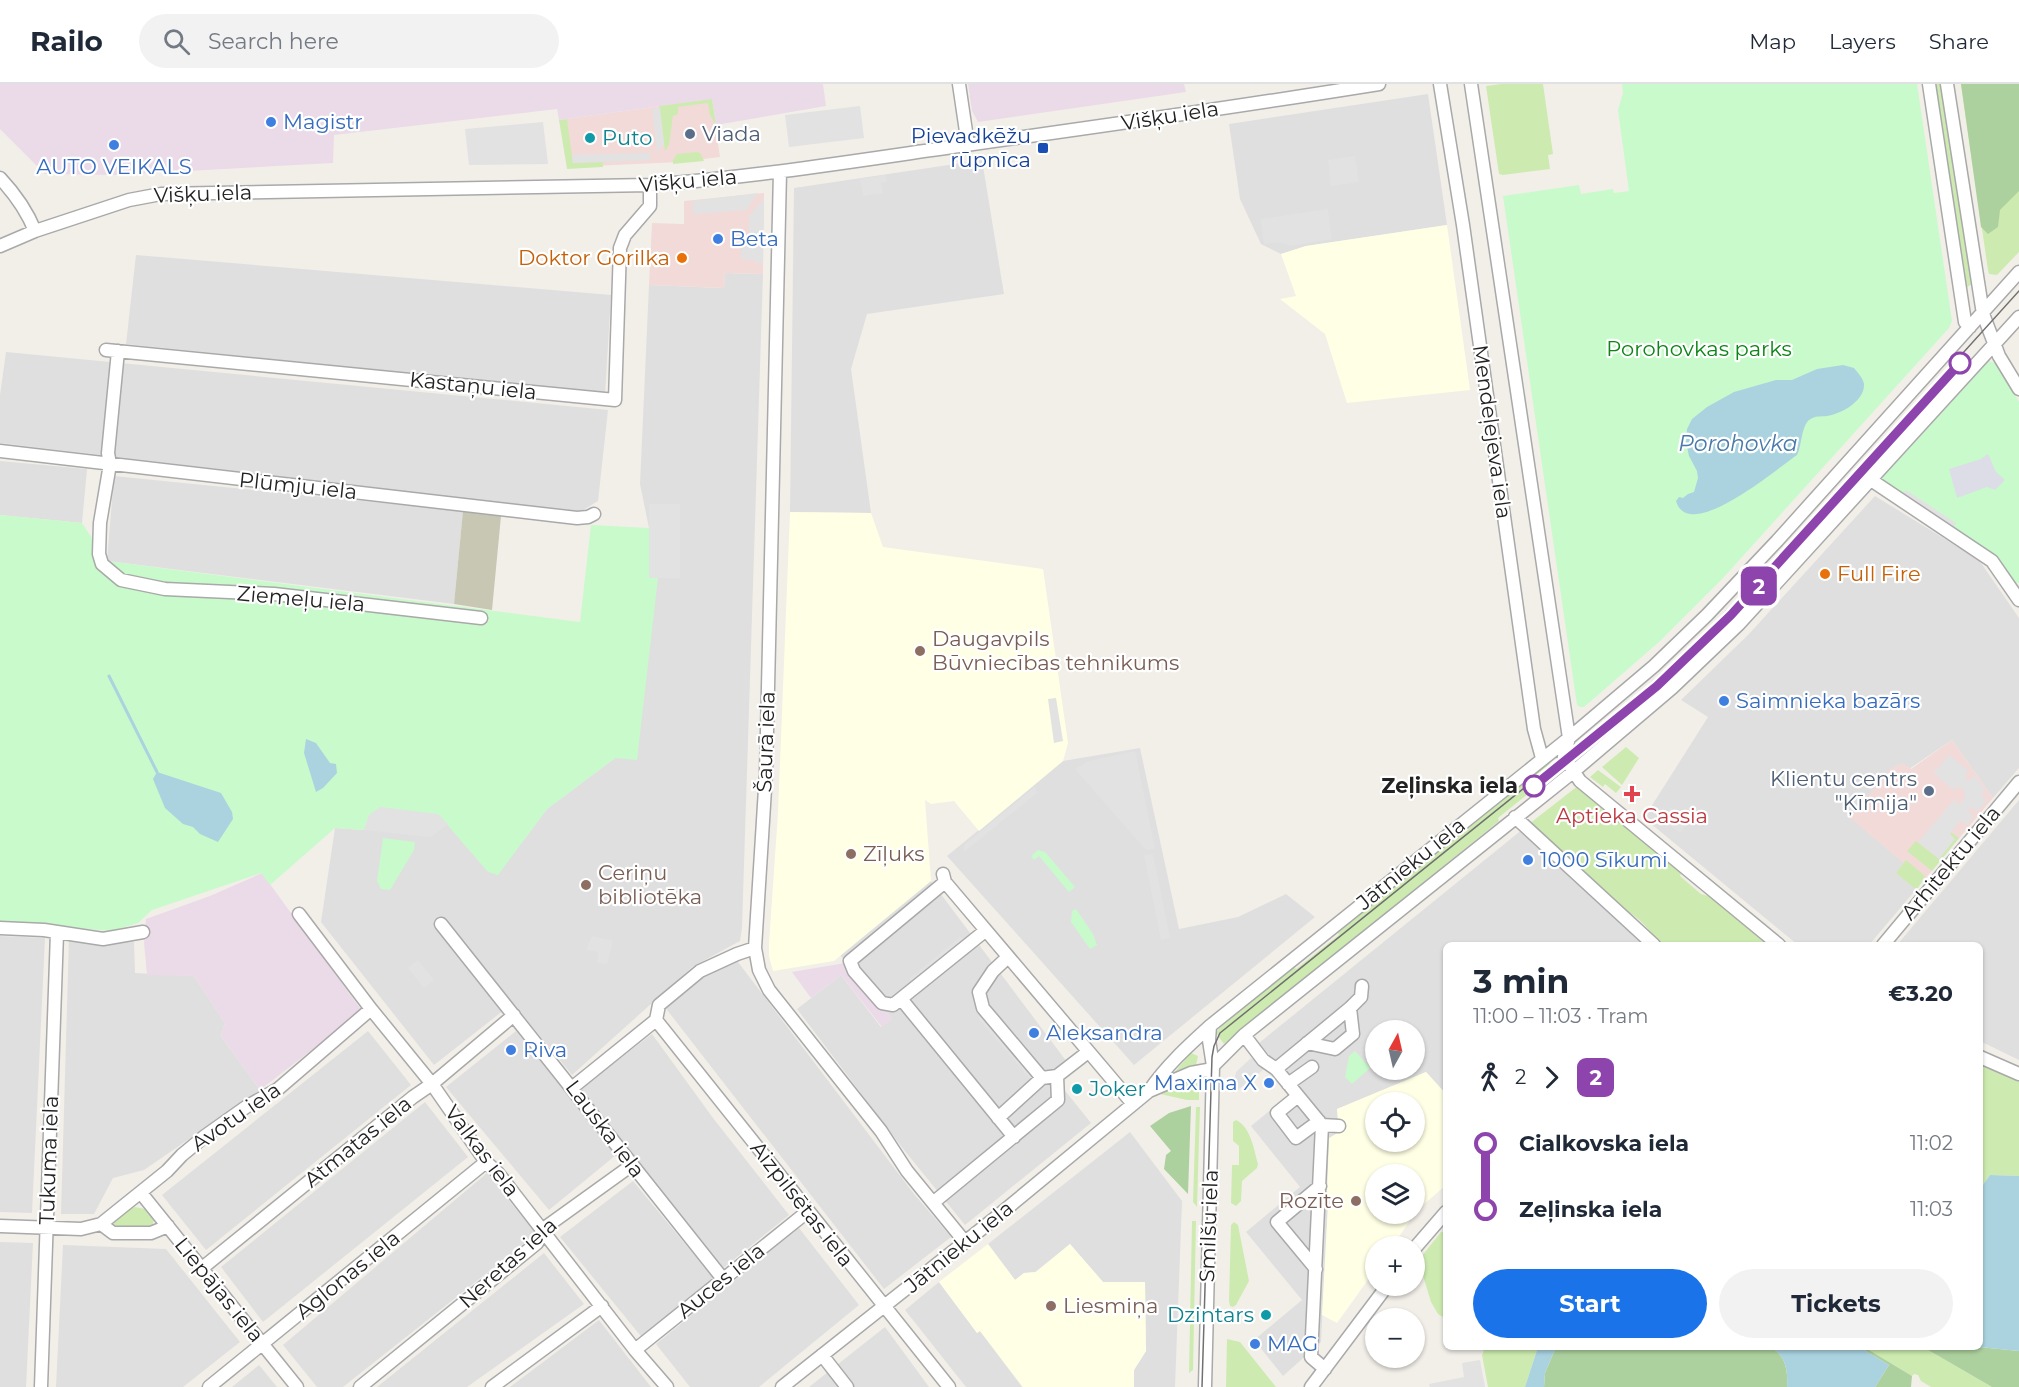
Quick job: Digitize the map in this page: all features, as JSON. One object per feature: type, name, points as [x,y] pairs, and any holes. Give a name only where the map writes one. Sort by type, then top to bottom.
[{"type":"street","points":[[959,84],[969,145]]},
{"type":"street","name":"Višķu iela","points":[[0,246],[35,231],[129,200],[161,194],[650,185],[780,172],[1379,84]]},
{"type":"street","name":"Mendeļejeva iela","points":[[1440,84],[1463,225],[1534,729],[1542,758]]},
{"type":"street","name":"Mendeļejeva iela","points":[[1471,84],[1560,692],[1569,738],[1564,757]]},
{"type":"street","points":[[1929,84],[1965,322],[1970,327],[1987,326]]},
{"type":"street","points":[[1947,84],[1983,314],[1994,344],[2019,389]]},
{"type":"street","name":"Šaurā iela","points":[[780,172],[766,773],[755,948],[759,970],[769,990],[881,1131],[908,1171],[965,1242]]},
{"type":"street","points":[[0,178],[15,194],[35,231]]},
{"type":"street","name":"Kastaņu iela","points":[[110,464],[108,453],[112,350],[615,400],[620,248],[625,235],[650,206],[650,185]]},
{"type":"street","name":"Jātnieku iela","points":[[1149,1091],[1156,1080],[1210,1026],[1569,738],[1654,666],[1707,615],[1777,541],[2019,272]]},
{"type":"street","name":"Jātnieku iela","points":[[782,1387],[965,1242],[1149,1091],[1191,1073],[1213,1067],[1244,1035],[1573,772],[1672,688],[1731,632],[2019,317]]},
{"type":"street","name":"Plūmju iela","points":[[0,451],[577,518],[594,514]]},
{"type":"street","name":"Ziemeļu iela","points":[[110,464],[100,523],[99,554],[102,564],[121,580],[165,589],[274,594],[481,618]]},
{"type":"street","points":[[1871,480],[1992,561],[2019,600]]},
{"type":"street","points":[[1542,758],[1564,757],[1580,781],[1775,942]]},
{"type":"street","name":"Arhitektu iela","points":[[1886,942],[2019,782]]},
{"type":"street","points":[[1515,817],[1651,942]]},
{"type":"street","points":[[985,931],[893,1005],[882,1003],[854,971],[850,961],[944,878],[985,931],[1133,1104]]},
{"type":"street","name":"Valkas iela","points":[[299,914],[371,1010],[432,1083],[486,1162],[498,1173],[635,1350],[667,1387]]},
{"type":"street","name":"Lauska iela","points":[[441,924],[573,1087],[723,1279]]},
{"type":"street","points":[[0,928],[104,939],[143,932]]},
{"type":"street","name":"Tukuma iela","points":[[41,1387],[57,933]]},
{"type":"street","points":[[573,1087],[656,1020],[658,1005],[700,971],[755,948]]},
{"type":"street","points":[[1008,957],[993,971],[979,992],[983,1008],[1042,1078]]},
{"type":"street","points":[[1276,1069],[1350,1008],[1360,997],[1362,986]]},
{"type":"street","points":[[902,1000],[1014,1137]]},
{"type":"street","points":[[1307,1043],[1335,1049],[1353,1034],[1350,1008]]},
{"type":"street","name":"Avotu iela","points":[[0,1226],[81,1229],[101,1224],[167,1171],[205,1136],[246,1107],[278,1089],[371,1010]]},
{"type":"street","name":"Atmatas iela","points":[[201,1269],[514,1015]]},
{"type":"street","name":"Aizpilsētas iela","points":[[656,1020],[948,1387]]},
{"type":"street","name":"Smilšu iela","points":[[1205,1387],[1213,1067],[1209,1040],[1210,1026]]},
{"type":"street","points":[[1244,1035],[1263,1060],[1276,1069],[1321,1123],[1339,1126]]},
{"type":"street","points":[[999,1118],[1042,1078],[1057,1076],[1088,1052]]},
{"type":"street","points":[[1983,1058],[2019,1074]]},
{"type":"street","points":[[1288,1084],[1312,1067]]},
{"type":"street","points":[[934,1203],[1058,1100],[1057,1076]]},
{"type":"street","points":[[1298,1096],[1277,1113],[1296,1138],[1321,1123]]},
{"type":"street","points":[[1321,1123],[1311,1357],[1325,1369]]},
{"type":"street","name":"Aglonas iela","points":[[209,1387],[486,1162]]},
{"type":"street","name":"Neretas iela","points":[[360,1387],[537,1243],[543,1229],[632,1165]]},
{"type":"street","points":[[1316,1269],[1276,1222],[1320,1186]]},
{"type":"street","name":"Liepājas iela","points":[[141,1193],[297,1387]]},
{"type":"street","name":"Auces iela","points":[[635,1350],[807,1212]]},
{"type":"street","points":[[1425,1237],[1443,1216]]},
{"type":"street","name":"Avotu iela","points":[[101,1224],[113,1233],[151,1233],[168,1226]]},
{"type":"street","points":[[1311,1387],[1380,1296]]},
{"type":"street","points":[[492,1387],[602,1306]]},
{"type":"street","points":[[822,1355],[847,1387]]},
{"type":"shaded area","points":[[0,84],[823,84],[826,106],[716,125],[712,99],[559,120],[557,109],[334,135],[333,163],[115,175],[45,174],[0,129]]},
{"type":"shaded area","points":[[968,84],[1184,84],[1186,92],[978,122],[972,111]]},
{"type":"shaded area","points":[[1428,94],[1447,225],[1306,246],[1281,254],[1261,244],[1240,199],[1229,124]]},
{"type":"shaded area","points":[[712,99],[720,157],[680,162],[571,167],[566,119]]},
{"type":"shaded area","points":[[860,106],[864,138],[789,147],[785,115]]},
{"type":"shaded area","points":[[660,108],[664,143],[657,152],[652,109]]},
{"type":"shaded area","points":[[543,122],[548,164],[469,165],[465,129]]},
{"type":"shaded area","points":[[650,153],[650,160],[573,163],[572,155]]},
{"type":"shaded area","points":[[1355,156],[1359,182],[1331,186],[1328,160]]},
{"type":"shaded area","points":[[982,160],[1004,294],[867,314],[851,369],[871,513],[790,512],[794,188]]},
{"type":"shaded area","points":[[886,175],[887,182],[881,183],[883,193],[863,196],[860,179]]},
{"type":"shaded area","points":[[758,193],[746,210],[693,214],[692,201]]},
{"type":"shaded area","points":[[764,193],[763,274],[725,273],[724,288],[649,285],[652,223],[684,224],[684,201]]},
{"type":"shaded area","points":[[764,199],[763,263],[755,263],[755,260],[741,259],[742,239],[749,239],[749,216]]},
{"type":"shaded area","points":[[1328,209],[1332,239],[1291,246],[1280,242],[1264,244],[1261,219]]},
{"type":"shaded area","points":[[1447,225],[1470,390],[1347,403],[1325,334],[1280,299],[1296,296],[1281,254],[1306,246]]},
{"type":"shaded area","points":[[136,255],[611,295],[605,394],[126,344]]},
{"type":"shaded area","points":[[725,273],[763,274],[740,941],[692,967],[572,1075],[513,1003],[434,1065],[321,922],[335,828],[364,830],[369,815],[438,814],[497,875],[547,809],[615,758],[657,578],[649,578],[649,528],[640,484],[649,285],[724,288]]},
{"type":"shaded area","points":[[6,352],[608,410],[598,501],[580,512],[0,443],[0,395]]},
{"type":"shaded area","points":[[1988,454],[1996,472],[2005,480],[1995,490],[1987,487],[1957,498],[1949,469],[1981,459]]},
{"type":"shaded area","points":[[0,461],[87,469],[82,523],[0,515]]},
{"type":"shaded area","points":[[114,476],[463,511],[454,604],[107,561]]},
{"type":"shaded area","points":[[1906,490],[1956,523],[1952,529],[1902,496]]},
{"type":"shaded area","points":[[1875,496],[1979,560],[2019,618],[2019,768],[1993,798],[1952,740],[1909,769],[1850,817],[1924,880],[1872,942],[1794,942],[1644,818],[1708,717],[1681,700],[1749,634]]},
{"type":"shaded area","points":[[649,504],[680,504],[680,578],[649,578]]},
{"type":"shaded area","points":[[463,511],[501,516],[492,610],[454,604]]},
{"type":"shaded area","name":"Daugavpils Būvniecības tehnikums","points":[[790,512],[871,513],[883,547],[1043,569],[1068,743],[1063,761],[979,831],[954,801],[931,804],[925,800],[931,881],[834,961],[773,971],[769,956],[769,943],[778,813]]},
{"type":"shaded area","points":[[1056,698],[1063,741],[1054,743],[1048,699]]},
{"type":"shaded area","points":[[1952,740],[1993,798],[1924,880],[1850,818],[1890,769],[1903,763],[1911,769]]},
{"type":"shaded area","points":[[1140,748],[1179,929],[1238,917],[1286,894],[1315,917],[1134,1065],[947,856],[1063,761]]},
{"type":"shaded area","points":[[1135,751],[1155,849],[1146,850],[1075,769],[1089,761]]},
{"type":"shaded area","points":[[1949,755],[1969,771],[1965,776],[1968,781],[1975,776],[1985,790],[1981,795],[1987,800],[1978,811],[1971,807],[1968,812],[1974,816],[1966,825],[1962,821],[1959,822],[1950,834],[1955,839],[1939,859],[1918,842],[1954,800],[1959,805],[1964,799],[1963,789],[1958,786],[1954,790],[1933,773]]},
{"type":"shaded area","points":[[1035,787],[1037,793],[964,852],[964,845]]},
{"type":"shaded area","points":[[2019,800],[2019,1060],[1983,1042],[1983,942],[1900,942]]},
{"type":"shaded area","points":[[380,807],[438,814],[448,824],[431,837],[364,830],[369,815]]},
{"type":"shaded area","points":[[1671,807],[1689,820],[1680,833],[1662,820]]},
{"type":"shaded area","points":[[1528,825],[1654,942],[1443,942],[1443,1091],[1425,1072],[1425,1020],[1365,1020],[1365,1080],[1407,1080],[1378,1092],[1365,1092],[1365,1097],[1337,1109],[1339,1132],[1329,1196],[1337,1197],[1337,1206],[1328,1206],[1321,1342],[1283,1376],[1254,1340],[1302,1300],[1246,1232],[1300,1187],[1251,1126],[1297,1088],[1259,1043]]},
{"type":"shaded area","points":[[1153,854],[1170,938],[1161,940],[1144,855]]},
{"type":"shaded area","points":[[262,873],[362,1011],[260,1090],[221,1036],[225,1023],[194,976],[147,975],[144,943],[146,919],[210,896]]},
{"type":"shaded area","points":[[931,881],[1073,1070],[1058,1082],[1091,1123],[965,1225],[904,1150],[797,1009],[841,975],[881,1027],[891,1018],[840,955]]},
{"type":"shaded area","points":[[0,936],[45,938],[32,1213],[0,1212]]},
{"type":"shaded area","points":[[592,936],[613,941],[607,964],[597,963],[598,952],[586,950]]},
{"type":"shaded area","points":[[69,937],[134,942],[135,973],[194,976],[225,1023],[221,1036],[260,1090],[144,1170],[113,1178],[94,1214],[61,1214]]},
{"type":"shaded area","points":[[960,937],[966,940],[915,983],[909,979]]},
{"type":"shaded area","points":[[735,958],[914,1194],[951,1237],[884,1289],[664,1006],[707,972]]},
{"type":"shaded area","points":[[418,960],[434,980],[424,988],[408,968]]},
{"type":"shaded area","points":[[845,963],[892,1019],[882,1027],[841,975],[811,998],[792,972]]},
{"type":"shaded area","points":[[983,1013],[1036,1075],[1031,1080],[978,1018]]},
{"type":"shaded area","points":[[368,1031],[411,1085],[206,1250],[162,1195]]},
{"type":"shaded area","points":[[516,1031],[616,1155],[549,1210],[446,1087]]},
{"type":"shaded area","points":[[652,1034],[713,1118],[789,1215],[722,1269],[581,1088]]},
{"type":"shaded area","points":[[1251,1058],[1267,1067],[1234,1093],[1232,1091],[1236,1072]]},
{"type":"shaded area","name":"Rozīte","points":[[1426,1072],[1443,1091],[1443,1188],[1425,1203],[1425,1164],[1365,1164],[1365,1224],[1407,1224],[1400,1236],[1365,1236],[1365,1284],[1337,1323],[1322,1315],[1328,1205],[1336,1206],[1337,1197],[1328,1196],[1327,1191],[1329,1138],[1339,1132],[1337,1109],[1365,1097],[1365,1152],[1425,1152],[1425,1092],[1378,1092],[1407,1080],[1425,1080]]},
{"type":"shaded area","points":[[425,1102],[468,1157],[263,1322],[221,1267]]},
{"type":"shaded area","points":[[1130,1132],[1182,1201],[1175,1387],[1134,1387],[1134,1370],[1146,1351],[1145,1282],[1103,1282],[1070,1244],[1035,1272],[1024,1273],[1015,1280],[988,1244]]},
{"type":"shaded area","points":[[487,1173],[536,1234],[343,1387],[317,1387],[283,1345]]},
{"type":"shaded area","points":[[633,1181],[715,1280],[644,1340],[560,1237]]},
{"type":"shaded area","points":[[799,1228],[859,1305],[759,1387],[690,1387],[656,1344]]},
{"type":"shaded area","points":[[0,1242],[33,1243],[26,1387],[0,1387]]},
{"type":"shaded area","name":"Liesmiņa","points":[[988,1244],[1015,1280],[1024,1273],[1036,1272],[1070,1244],[1103,1282],[1145,1282],[1146,1351],[1134,1370],[1134,1387],[1023,1387],[980,1331],[977,1333],[939,1282]]},
{"type":"shaded area","points":[[63,1245],[166,1249],[240,1342],[183,1387],[56,1387]]},
{"type":"shaded area","points":[[544,1253],[584,1304],[467,1387],[377,1387]]},
{"type":"shaded area","points":[[939,1282],[977,1333],[980,1331],[1022,1387],[966,1387],[905,1310]]},
{"type":"shaded area","points":[[599,1320],[651,1387],[510,1387]]},
{"type":"shaded area","points":[[885,1327],[929,1387],[809,1387]]},
{"type":"shaded area","points":[[1480,1360],[1485,1387],[1430,1387],[1429,1384],[1464,1377],[1462,1363]]},
{"type":"shaded area","points":[[259,1365],[277,1387],[232,1387]]},
{"type":"green space","points":[[1543,84],[1553,154],[1548,155],[1550,169],[1499,174],[1486,86]]},
{"type":"green space","name":"Porohovkas parks","points":[[1622,84],[1917,84],[1952,321],[1949,328],[1723,578],[1659,642],[1584,707],[1580,707],[1577,705],[1503,196],[1579,185],[1581,194],[1613,189],[1614,193],[1629,191],[1618,110],[1623,93]]},
{"type":"green space","points":[[1934,84],[1943,84],[1972,284],[1964,289]]},
{"type":"green space","points":[[1961,84],[2019,84],[2019,252],[1997,275],[1989,274],[1988,270]]},
{"type":"green space","points":[[1961,84],[2019,84],[2019,191],[2000,210],[1998,227],[1988,234],[1981,227]]},
{"type":"green space","points":[[712,99],[716,125],[710,115],[708,103],[678,107],[678,114],[673,116],[669,145],[665,151],[659,106]]},
{"type":"green space","points":[[567,119],[573,163],[603,162],[603,167],[567,169],[559,120]]},
{"type":"green space","points":[[698,152],[704,161],[673,164],[677,154]]},
{"type":"green space","points":[[1989,361],[2000,365],[2019,402],[2019,583],[2012,582],[1886,486],[1882,478]]},
{"type":"green space","points":[[0,515],[82,523],[107,561],[580,622],[591,525],[649,528],[649,578],[658,578],[637,760],[615,758],[547,809],[498,875],[488,872],[438,814],[369,815],[364,830],[335,828],[270,885],[261,873],[152,910],[138,923],[112,931],[0,922]]},
{"type":"green space","points":[[1626,747],[1639,758],[1622,785],[1602,767]]},
{"type":"green space","points":[[1548,762],[1558,771],[1558,774],[1544,786],[1534,774]]},
{"type":"green space","points":[[1598,770],[1621,787],[1616,793],[1605,784],[1603,787],[1590,777]]},
{"type":"green space","points":[[1530,777],[1538,786],[1498,818],[1499,821],[1224,1044],[1216,1033],[1223,1023],[1294,966],[1296,969],[1339,935],[1337,931]]},
{"type":"green space","points":[[1579,785],[1671,862],[1681,874],[1680,876],[1701,894],[1715,898],[1768,942],[1655,942],[1640,921],[1619,907],[1529,824]]},
{"type":"green space","points":[[1951,832],[1959,838],[1932,871],[1907,851],[1916,841],[1939,859],[1954,839],[1950,835]]},
{"type":"green space","points":[[383,838],[415,842],[414,850],[390,890],[381,889],[377,881]]},
{"type":"green space","points":[[1038,850],[1045,852],[1075,887],[1069,892],[1039,856],[1034,860],[1031,856]]},
{"type":"green space","points":[[1906,860],[1925,876],[1918,888],[1914,888],[1896,873]]},
{"type":"green space","points":[[1076,909],[1093,934],[1097,945],[1090,949],[1071,922],[1072,911]]},
{"type":"green space","points":[[1355,1051],[1365,1062],[1365,1072],[1352,1084],[1345,1077],[1349,1056]]},
{"type":"green space","points":[[1191,1053],[1198,1056],[1196,1065],[1173,1074]]},
{"type":"green space","points":[[1983,1063],[2019,1079],[2019,1176],[1990,1175],[1983,1185]]},
{"type":"green space","points":[[1190,1080],[1196,1080],[1199,1083],[1199,1100],[1187,1100],[1160,1094]]},
{"type":"green space","points":[[1191,1106],[1188,1194],[1164,1169],[1166,1155],[1171,1151],[1150,1126],[1169,1113]]},
{"type":"green space","points":[[1196,1107],[1200,1107],[1197,1207],[1193,1202]]},
{"type":"green space","points":[[1236,1120],[1248,1133],[1258,1164],[1257,1168],[1242,1181],[1241,1201],[1236,1206],[1231,1203],[1232,1165],[1239,1165],[1239,1146],[1233,1141],[1233,1122]]},
{"type":"green space","points":[[135,1207],[145,1209],[154,1220],[152,1227],[113,1226],[130,1209]]},
{"type":"green space","points":[[1192,1221],[1196,1221],[1193,1370],[1189,1373]]},
{"type":"green space","points":[[1234,1222],[1238,1225],[1249,1281],[1233,1307],[1230,1306],[1229,1301],[1231,1225]]},
{"type":"green space","points":[[1443,1232],[1443,1317],[1438,1314],[1431,1302],[1425,1282],[1425,1252]]},
{"type":"green space","points":[[1227,1339],[1240,1342],[1276,1387],[1226,1387]]},
{"type":"green space","points":[[1983,1347],[2019,1351],[2019,1387],[1992,1387],[1928,1350],[1983,1350]]},
{"type":"green space","points":[[1482,1350],[1537,1350],[1525,1387],[1488,1387],[1482,1355]]},
{"type":"green space","points":[[1555,1350],[1775,1350],[1785,1364],[1787,1387],[1544,1387],[1545,1373]]},
{"type":"green space","points":[[1864,1350],[1869,1350],[1912,1376],[1911,1387],[1875,1387],[1889,1365]]},
{"type":"green space","points":[[1869,1350],[1928,1350],[1992,1387],[1931,1387],[1921,1381],[1918,1375],[1912,1376]]},
{"type":"water","name":"Porohovka","points":[[1843,365],[1854,368],[1864,384],[1861,396],[1851,406],[1839,413],[1809,420],[1804,427],[1797,455],[1735,499],[1716,509],[1698,514],[1684,512],[1676,501],[1679,497],[1683,498],[1694,492],[1698,478],[1686,442],[1687,429],[1692,419],[1707,407],[1734,392],[1776,380],[1792,380],[1817,369]]},
{"type":"water","points":[[306,739],[316,743],[330,763],[336,764],[337,773],[316,792],[304,753]]},
{"type":"water","points":[[157,772],[221,793],[232,812],[233,819],[218,842],[200,834],[193,827],[183,824],[165,808],[153,779]]},
{"type":"water","points":[[1990,1175],[2019,1176],[2019,1351],[1983,1347],[1983,1185]]},
{"type":"water","points":[[1537,1350],[1555,1350],[1545,1373],[1544,1387],[1525,1387]]},
{"type":"water","points":[[1864,1350],[1889,1365],[1875,1387],[1787,1387],[1785,1364],[1776,1351]]},
{"type":"waterway","points":[[109,676],[157,772]]},
{"type":"tram line","points":[[1202,1387],[1212,1057],[1220,1033],[1611,718],[1680,658],[1766,571],[2019,291]]},
{"type":"tram line","name":"2","points":[[1534,786],[1657,686],[1710,636],[1768,577],[1960,363]]},
{"type":"place","name":"Magistr","points":[[271,122]]},
{"type":"place","name":"Viada","points":[[690,134]]},
{"type":"place","name":"Puto","points":[[590,138]]},
{"type":"place","name":"AUTO VEIKALS","points":[[114,145]]},
{"type":"place","name":"Pievadkēžu rūpnīca","points":[[1043,148]]},
{"type":"place","name":"Beta","points":[[718,239]]},
{"type":"place","name":"Doktor Gorilka","points":[[682,258]]},
{"type":"place","name":"Full Fire","points":[[1825,574]]},
{"type":"place","name":"Daugavpils Būvniecības tehnikums","points":[[920,651]]},
{"type":"place","name":"Saimnieka bazārs","points":[[1724,701]]},
{"type":"place","name":"Zeļinska iela","points":[[1534,786]]},
{"type":"place","name":"Klientu centrs \"Ķīmija\"","points":[[1929,791]]},
{"type":"place","name":"Aptieka Cassia","points":[[1632,794]]},
{"type":"place","name":"Zīļuks","points":[[851,854]]},
{"type":"place","name":"1000 Sīkumi","points":[[1528,860]]},
{"type":"place","name":"Ceriņu bibliotēka","points":[[586,885]]},
{"type":"place","name":"Aleksandra","points":[[1034,1033]]},
{"type":"place","name":"Riva","points":[[511,1050]]},
{"type":"place","name":"Maxima X","points":[[1269,1083]]},
{"type":"place","name":"Joker","points":[[1077,1089]]},
{"type":"place","name":"Rozīte","points":[[1356,1201]]},
{"type":"place","name":"Liesmiņa","points":[[1051,1306]]},
{"type":"place","name":"Dzintars","points":[[1266,1315]]},
{"type":"place","name":"MAG","points":[[1255,1344]]}]
